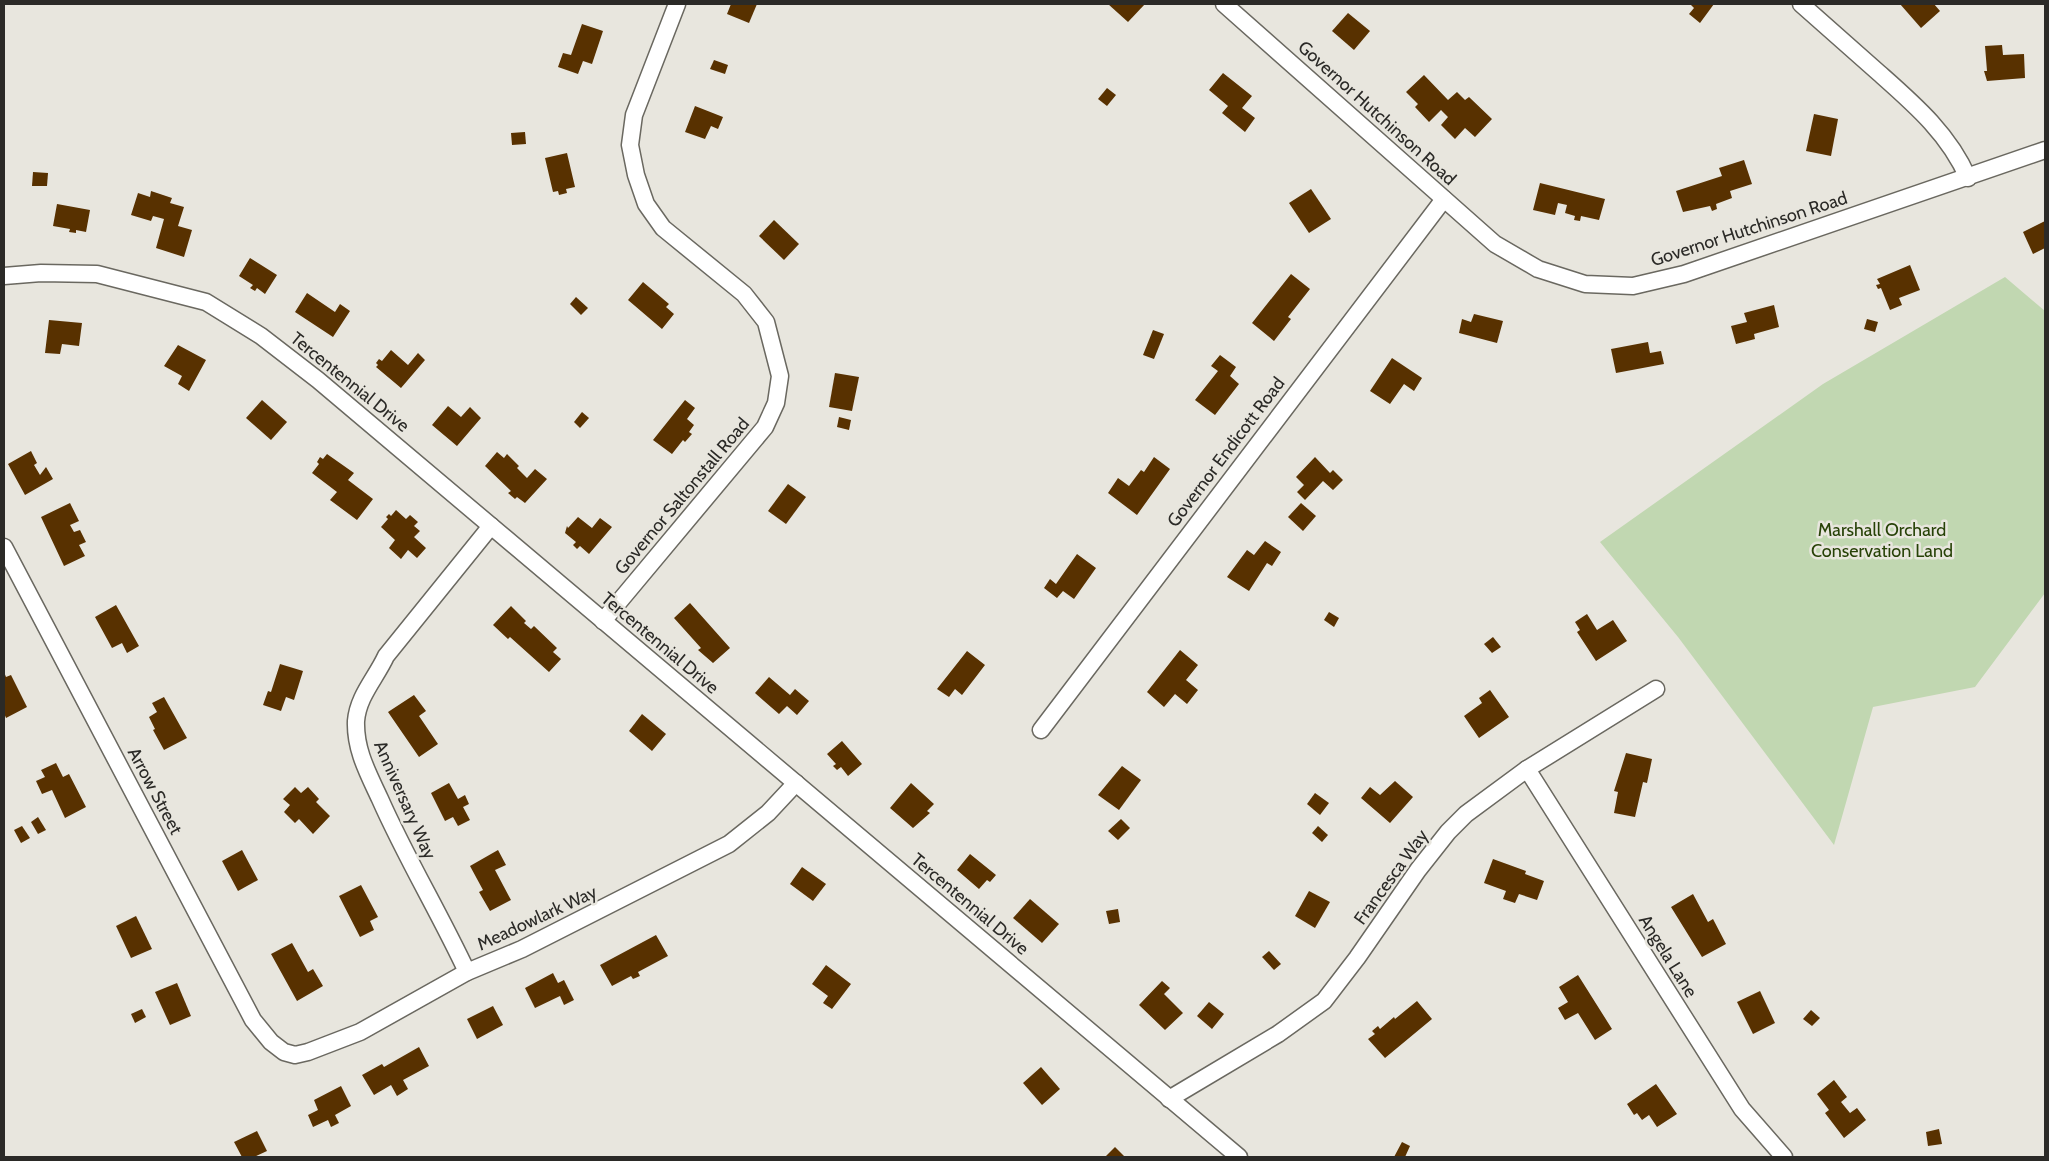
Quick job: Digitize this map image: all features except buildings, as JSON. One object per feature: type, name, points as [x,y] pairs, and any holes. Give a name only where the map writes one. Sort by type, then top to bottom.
[{"type":"street","name":"Governor Saltonstall Road","points":[[603,621],[765,427],[776,403],[780,376],[766,322],[744,294],[663,228],[646,204],[636,175],[630,145],[634,115],[677,4]]},
{"type":"street","name":"Governor Hutchinson Road","points":[[1224,4],[1494,244],[1538,269],[1585,284],[1633,286],[1684,274],[2045,150]]},
{"type":"street","points":[[1800,4],[1921,110],[1949,143],[1960,160],[1968,178]]},
{"type":"street","name":"Governor Endicott Road","points":[[1041,730],[1444,199]]},
{"type":"street","name":"Tercentennial Drive","points":[[4,276],[41,273],[97,274],[206,302],[261,336],[318,380],[1239,1157]]},
{"type":"street","name":"Anniversary Way","points":[[467,972],[388,817],[358,752],[356,720],[364,692],[379,672],[386,656],[491,526]]},
{"type":"street","name":"Arrow Street","points":[[4,547],[253,1020],[279,1048]]},
{"type":"street","name":"Francesca Way","points":[[1169,1099],[1278,1034],[1324,1001],[1418,870],[1448,832],[1466,814],[1527,769],[1656,689]]},
{"type":"street","name":"Angela Lane","points":[[1527,769],[1728,1087],[1747,1115],[1784,1157]]},
{"type":"street","name":"Meadowlark Way","points":[[279,1048],[295,1055],[302,1054],[360,1032],[467,972],[522,949],[729,844],[768,813],[796,783]]},
{"type":"green space","name":"Marshall Orchard Conservation Land","points":[[2005,277],[2045,311],[2045,593],[1975,687],[1873,707],[1834,845],[1678,637],[1600,542],[1823,384]]}]
